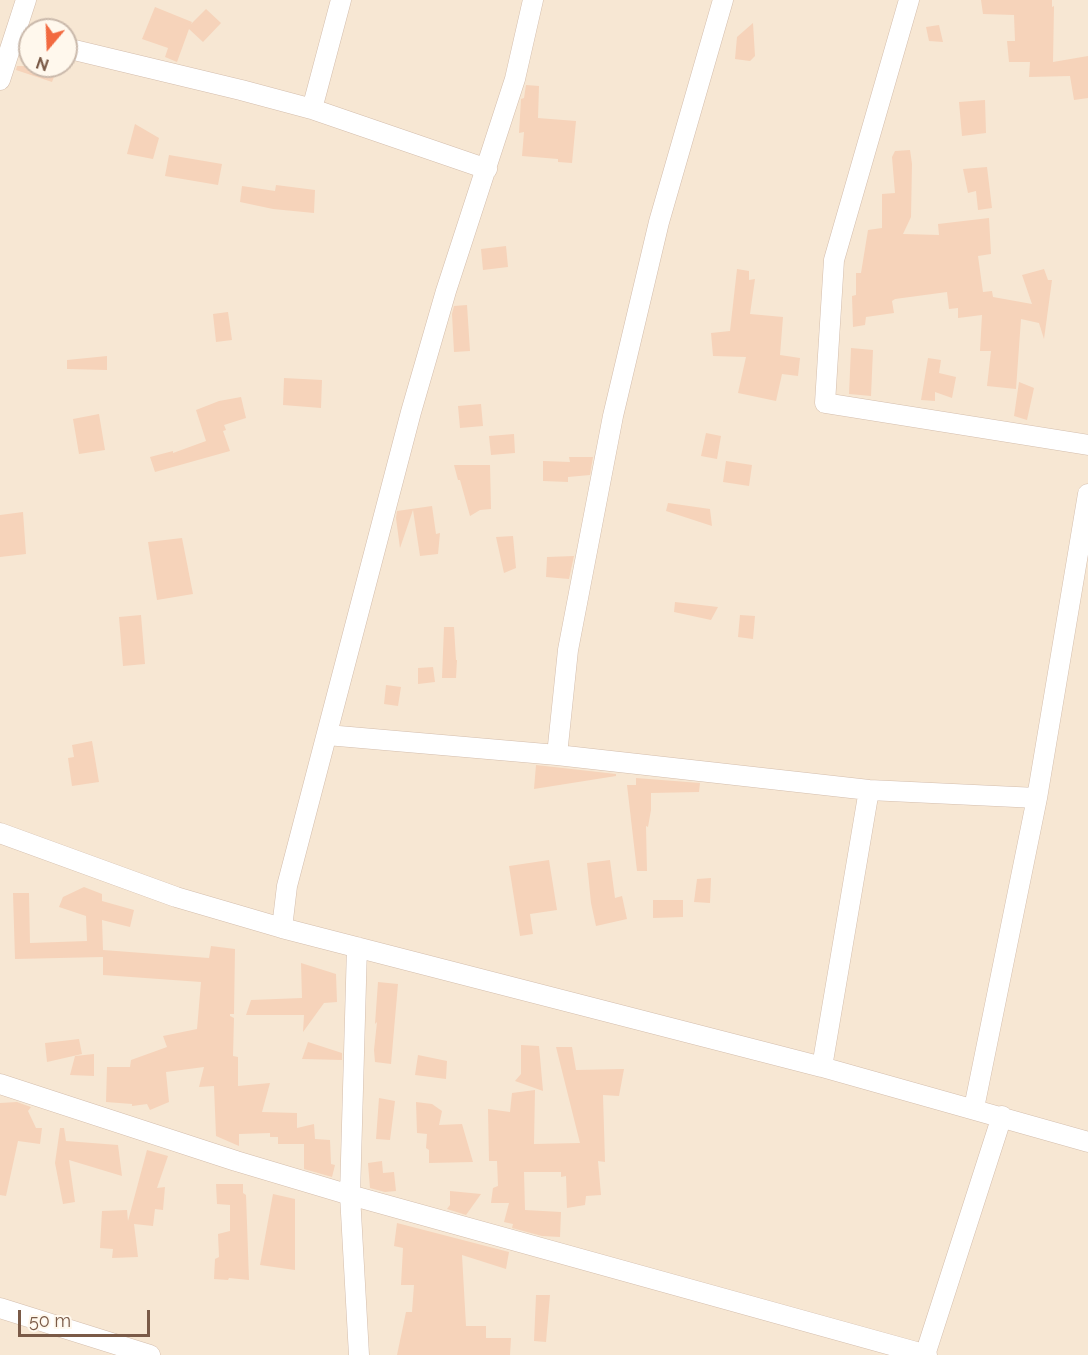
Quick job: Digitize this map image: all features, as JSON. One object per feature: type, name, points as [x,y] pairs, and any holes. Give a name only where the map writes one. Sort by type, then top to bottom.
[{"type":"street","points":[[24,18],[26,0]]},
{"type":"street","points":[[312,109],[340,0]]},
{"type":"street","points":[[282,928],[287,886],[411,412],[446,291],[515,80],[533,0]]},
{"type":"street","points":[[557,755],[568,650],[613,416],[658,222],[723,0]]},
{"type":"street","points":[[909,0],[834,260],[825,402],[1088,445]]},
{"type":"street","points":[[0,80],[18,46]]},
{"type":"street","points":[[78,51],[312,109],[487,169]]},
{"type":"street","points":[[974,1108],[1037,798],[1088,494]]},
{"type":"street","points":[[327,735],[557,755],[869,790],[1037,798]]},
{"type":"street","points":[[822,1066],[869,790]]},
{"type":"street","points":[[0,832],[176,897],[282,928],[822,1066],[1088,1142]]},
{"type":"street","points":[[357,947],[350,1195],[359,1355]]},
{"type":"street","points":[[0,1084],[236,1161],[350,1195],[926,1355],[1002,1116]]},
{"type":"street","points":[[0,1308],[150,1355]]},
{"type":"shaded area","points":[[0,0],[1088,0],[1088,1355],[0,1355]]},
{"type":"building","points":[[981,0],[1052,0],[1052,7],[1054,6],[1053,62],[1088,56],[1088,98],[1074,100],[1070,76],[1029,77],[1030,62],[1009,62],[1007,41],[1015,41],[1014,15],[983,14]]},
{"type":"building","points":[[155,7],[192,22],[191,24],[206,9],[221,23],[203,42],[189,29],[177,62],[165,57],[168,48],[142,39]]},
{"type":"building","points":[[753,23],[755,56],[750,61],[735,59],[737,37]]},
{"type":"building","points":[[939,25],[943,42],[929,41],[926,27]]},
{"type":"building","points":[[40,78],[54,78],[52,82]]},
{"type":"building","points":[[526,85],[539,86],[538,118],[576,121],[572,163],[558,162],[558,159],[522,156],[524,132],[519,133],[521,99],[524,98]]},
{"type":"building","points":[[985,100],[986,133],[962,136],[959,102]]},
{"type":"building","points":[[135,124],[159,138],[153,159],[127,154]]},
{"type":"building","points":[[910,150],[911,217],[903,234],[939,235],[938,224],[989,218],[991,254],[978,256],[983,292],[992,291],[993,297],[1032,304],[1022,275],[1044,269],[1048,280],[1052,280],[1044,339],[1039,323],[1021,319],[1016,389],[987,386],[991,351],[980,351],[982,315],[958,318],[958,308],[949,309],[947,292],[895,299],[892,301],[894,313],[866,317],[865,325],[853,327],[852,296],[856,295],[856,273],[861,273],[868,230],[882,228],[882,194],[895,193],[892,157],[895,151]]},
{"type":"building","points":[[169,155],[222,164],[218,185],[165,176]]},
{"type":"building","points":[[987,167],[992,208],[978,210],[976,191],[968,193],[963,169]]},
{"type":"building","points":[[276,185],[315,190],[314,213],[273,209],[240,202],[242,186],[275,191]]},
{"type":"building","points":[[506,246],[508,267],[483,270],[481,249]]},
{"type":"building","points":[[737,269],[749,271],[749,280],[755,279],[750,314],[783,317],[780,355],[800,358],[798,376],[782,374],[776,401],[738,393],[746,357],[713,356],[711,333],[730,331]]},
{"type":"building","points":[[467,305],[470,351],[454,352],[452,314],[454,306]]},
{"type":"building","points":[[228,312],[232,340],[216,342],[213,314]]},
{"type":"building","points":[[851,348],[873,350],[871,396],[849,394]]},
{"type":"building","points":[[107,356],[107,370],[67,369],[67,360]]},
{"type":"building","points":[[928,358],[941,360],[939,373],[956,377],[952,398],[935,392],[935,401],[921,400]]},
{"type":"building","points":[[284,378],[322,380],[321,408],[283,405]]},
{"type":"building","points":[[1019,382],[1034,388],[1027,420],[1014,416]]},
{"type":"building","points":[[241,397],[246,418],[224,425],[226,430],[223,431],[230,451],[155,472],[150,457],[173,451],[173,453],[206,441],[196,410],[219,401]]},
{"type":"building","points":[[481,404],[483,426],[460,428],[458,406]]},
{"type":"building","points":[[99,414],[105,450],[79,454],[73,419]]},
{"type":"building","points":[[706,433],[721,436],[717,459],[701,456]]},
{"type":"building","points":[[514,434],[515,453],[491,455],[489,436]]},
{"type":"building","points":[[569,457],[593,457],[590,475],[568,477],[568,482],[543,481],[543,461],[570,462]]},
{"type":"building","points":[[726,461],[752,465],[749,486],[723,482]]},
{"type":"building","points":[[454,465],[490,465],[491,509],[480,510],[470,516]]},
{"type":"building","points":[[668,503],[710,509],[712,526],[666,511]]},
{"type":"building","points":[[432,506],[436,534],[440,533],[438,554],[420,556],[413,510],[400,548],[397,511]]},
{"type":"building","points":[[23,512],[26,554],[0,557],[0,515]]},
{"type":"building","points":[[513,536],[516,568],[504,573],[496,537]]},
{"type":"building","points":[[182,538],[193,594],[157,600],[148,542]]},
{"type":"building","points":[[574,556],[569,579],[546,577],[547,557]]},
{"type":"building","points":[[675,602],[718,607],[711,620],[674,612]]},
{"type":"building","points":[[141,615],[145,664],[123,666],[119,617]]},
{"type":"building","points":[[740,615],[755,616],[753,639],[738,637]]},
{"type":"building","points":[[444,627],[454,627],[456,678],[442,678]]},
{"type":"building","points":[[433,667],[435,682],[418,684],[418,668]]},
{"type":"building","points":[[386,685],[401,687],[398,706],[384,704]]},
{"type":"building","points":[[92,741],[99,782],[72,786],[68,758],[74,757],[72,745]]},
{"type":"building","points":[[536,765],[616,774],[616,776],[534,789]]},
{"type":"building","points":[[636,778],[700,783],[699,792],[651,793],[651,810],[648,827],[646,826],[647,871],[637,871],[627,785],[636,785]]},
{"type":"building","points":[[549,860],[557,910],[530,914],[533,934],[520,936],[509,866]]},
{"type":"building","points":[[610,860],[615,898],[622,896],[627,919],[596,926],[587,863]]},
{"type":"building","points":[[711,878],[710,903],[694,902],[697,879]]},
{"type":"building","points":[[84,887],[102,894],[102,901],[134,910],[130,927],[102,920],[103,950],[209,958],[211,946],[235,949],[234,1014],[230,1016],[234,1018],[233,1056],[238,1057],[238,1086],[270,1083],[262,1112],[297,1113],[297,1128],[314,1124],[315,1139],[330,1140],[331,1164],[335,1165],[332,1177],[304,1169],[304,1144],[278,1144],[278,1137],[270,1137],[270,1133],[239,1134],[239,1146],[216,1136],[214,1086],[199,1087],[204,1067],[166,1072],[169,1102],[150,1110],[147,1104],[132,1106],[132,1104],[106,1102],[107,1067],[130,1067],[131,1060],[167,1047],[163,1036],[197,1029],[201,982],[103,975],[103,957],[15,959],[13,893],[29,893],[30,943],[87,941],[86,916],[59,907],[63,897]]},
{"type":"building","points":[[653,900],[683,900],[683,917],[653,918]]},
{"type":"building","points":[[301,963],[336,974],[337,1002],[324,1003],[303,1032],[304,1015],[246,1015],[251,1000],[302,998]]},
{"type":"building","points":[[378,982],[398,984],[391,1064],[375,1062]]},
{"type":"building","points":[[79,1039],[82,1054],[47,1062],[45,1043]]},
{"type":"building","points":[[308,1042],[342,1053],[342,1060],[302,1059]]},
{"type":"building","points":[[521,1045],[539,1046],[543,1091],[515,1081],[521,1074]]},
{"type":"building","points":[[556,1047],[572,1047],[576,1070],[624,1069],[619,1096],[603,1095],[605,1162],[598,1161],[601,1195],[586,1196],[585,1205],[567,1208],[566,1176],[561,1177],[561,1172],[524,1172],[525,1210],[561,1212],[560,1237],[542,1236],[512,1228],[513,1224],[504,1222],[509,1203],[491,1203],[493,1188],[498,1186],[497,1161],[489,1161],[488,1109],[510,1112],[512,1093],[535,1090],[534,1144],[580,1143]]},
{"type":"building","points":[[94,1054],[94,1076],[70,1075],[75,1056]]},
{"type":"building","points":[[418,1055],[447,1061],[446,1079],[415,1075]]},
{"type":"building","points":[[379,1098],[395,1101],[390,1140],[376,1139]]},
{"type":"building","points":[[17,1102],[31,1107],[28,1111],[36,1128],[42,1128],[40,1144],[18,1141],[6,1196],[0,1195],[0,1103]]},
{"type":"building","points":[[416,1102],[432,1104],[442,1111],[439,1125],[462,1124],[473,1162],[429,1163],[429,1150],[426,1148],[427,1134],[417,1133]]},
{"type":"building","points":[[60,1128],[64,1128],[66,1141],[118,1145],[122,1176],[69,1160],[75,1202],[63,1204],[55,1163]]},
{"type":"building","points":[[147,1150],[168,1156],[157,1188],[165,1187],[163,1210],[155,1209],[153,1226],[134,1224],[138,1257],[112,1258],[113,1249],[100,1248],[102,1211],[127,1210],[128,1221]]},
{"type":"building","points":[[382,1161],[383,1173],[394,1172],[396,1191],[385,1192],[370,1188],[368,1163]]},
{"type":"building","points":[[216,1184],[243,1184],[243,1193],[246,1195],[249,1280],[214,1279],[215,1259],[219,1257],[218,1234],[230,1231],[230,1205],[217,1204]]},
{"type":"building","points":[[450,1191],[481,1194],[466,1215],[447,1209],[450,1205]]},
{"type":"building","points":[[273,1194],[295,1199],[295,1270],[260,1265]]},
{"type":"building","points":[[397,1223],[509,1252],[506,1269],[462,1255],[466,1326],[486,1326],[486,1338],[511,1338],[510,1355],[397,1355],[406,1312],[412,1312],[414,1285],[401,1285],[403,1248],[394,1246]]},
{"type":"building","points":[[536,1295],[550,1295],[546,1342],[534,1341]]}]
